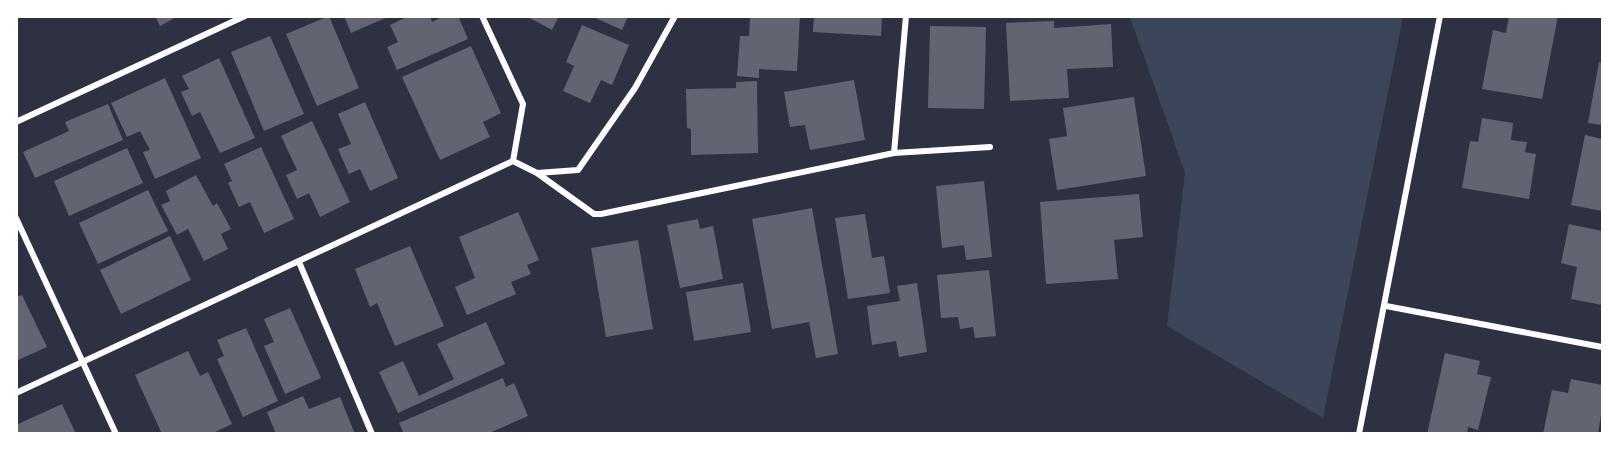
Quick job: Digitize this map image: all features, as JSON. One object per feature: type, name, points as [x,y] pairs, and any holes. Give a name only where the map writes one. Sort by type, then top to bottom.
[{"type":"street","points":[[16,122],[245,16]]},
{"type":"street","points":[[482,16],[523,104],[513,161]]},
{"type":"street","points":[[537,173],[578,170],[635,88],[675,16]]},
{"type":"street","points":[[894,153],[906,16]]},
{"type":"street","points":[[1359,434],[1386,306],[1440,16]]},
{"type":"street","points":[[513,161],[537,173],[594,214],[601,214],[894,153],[990,147]]},
{"type":"street","points":[[16,393],[513,161]]},
{"type":"street","points":[[16,218],[116,434]]},
{"type":"street","points":[[299,262],[372,434]]},
{"type":"street","points":[[1386,306],[1602,347]]},
{"type":"shaded area","points":[[1130,17],[1403,17],[1323,418],[1167,326],[1185,173]]},
{"type":"building","points":[[155,16],[178,16],[160,26]]},
{"type":"building","points":[[329,16],[359,88],[317,106],[286,34]]},
{"type":"building","points":[[344,16],[390,16],[351,33]]},
{"type":"building","points":[[409,16],[430,16],[432,22],[444,16],[458,16],[468,39],[397,70],[387,47],[398,42],[390,25]]},
{"type":"building","points":[[526,16],[559,16],[552,30]]},
{"type":"building","points":[[591,16],[628,16],[622,30]]},
{"type":"building","points":[[750,16],[800,16],[797,71],[759,69],[759,78],[737,76],[740,36],[749,36]]},
{"type":"building","points":[[814,16],[882,16],[881,36],[813,32]]},
{"type":"building","points":[[1509,16],[1558,16],[1542,99],[1482,89],[1493,30],[1506,33]]},
{"type":"building","points":[[1054,21],[1054,28],[1111,24],[1113,67],[1067,69],[1069,98],[1010,101],[1006,23]]},
{"type":"building","points":[[582,25],[629,45],[612,85],[601,80],[590,103],[563,91],[574,66],[566,62]]},
{"type":"building","points":[[930,26],[986,27],[984,109],[928,108]]},
{"type":"building","points":[[270,36],[304,114],[264,131],[231,52]]},
{"type":"building","points":[[471,46],[501,113],[483,122],[490,137],[440,160],[402,77]]},
{"type":"building","points":[[219,58],[255,138],[220,153],[200,112],[192,116],[181,92],[189,89],[182,76]]},
{"type":"building","points":[[1599,62],[1602,63],[1602,125],[1588,123]]},
{"type":"building","points":[[165,78],[201,158],[155,179],[143,152],[150,150],[140,131],[127,137],[111,103]]},
{"type":"building","points":[[854,80],[865,140],[810,150],[805,125],[790,127],[784,92]]},
{"type":"building","points":[[757,81],[758,153],[691,155],[691,129],[687,128],[686,89],[736,88],[736,82]]},
{"type":"building","points":[[1134,97],[1146,176],[1057,190],[1049,139],[1067,136],[1063,108]]},
{"type":"building","points":[[365,102],[398,178],[370,191],[360,169],[349,174],[338,149],[351,144],[338,114]]},
{"type":"building","points":[[108,104],[123,140],[35,178],[23,152],[69,131],[65,122]]},
{"type":"building","points":[[1482,118],[1513,123],[1511,140],[1527,142],[1525,152],[1536,154],[1529,199],[1462,188],[1470,141],[1478,142]]},
{"type":"building","points":[[312,121],[350,202],[320,217],[309,193],[297,199],[286,175],[297,170],[281,136]]},
{"type":"building","points":[[1585,135],[1602,139],[1602,211],[1571,205]]},
{"type":"building","points":[[261,147],[294,219],[264,233],[250,202],[239,207],[228,183],[232,181],[224,164]]},
{"type":"building","points":[[127,148],[143,183],[69,216],[54,181]]},
{"type":"building","points":[[196,175],[213,206],[217,203],[231,229],[221,234],[228,249],[204,261],[188,229],[177,235],[161,205],[170,201],[166,191]]},
{"type":"building","points":[[984,181],[992,257],[966,260],[964,245],[942,248],[936,186]]},
{"type":"building","points":[[148,190],[168,231],[98,264],[79,223]]},
{"type":"building","points":[[1139,194],[1143,237],[1114,240],[1118,279],[1046,284],[1040,202]]},
{"type":"building","points":[[812,208],[838,354],[816,358],[809,322],[772,329],[752,219]]},
{"type":"building","points":[[518,212],[539,260],[527,265],[531,274],[511,282],[516,294],[467,315],[455,287],[475,278],[459,237]]},
{"type":"building","points":[[865,214],[872,258],[884,256],[890,293],[848,299],[835,218]]},
{"type":"building","points":[[698,219],[700,229],[713,226],[723,279],[680,288],[667,225]]},
{"type":"building","points":[[1569,224],[1602,231],[1602,305],[1571,299],[1577,267],[1561,263]]},
{"type":"building","points":[[170,236],[191,280],[121,314],[100,270]]},
{"type":"building","points":[[638,240],[653,329],[606,337],[591,248]]},
{"type":"building","points":[[410,246],[444,326],[395,346],[377,303],[370,307],[355,269]]},
{"type":"building","points":[[989,270],[996,336],[975,338],[973,327],[960,329],[958,317],[941,318],[937,275]]},
{"type":"building","points":[[743,283],[751,332],[694,341],[686,292]]},
{"type":"building","points":[[917,283],[927,352],[899,357],[896,341],[872,345],[867,306],[900,301],[897,286]]},
{"type":"building","points":[[22,295],[47,347],[16,361],[16,297]]},
{"type":"building","points":[[290,308],[321,378],[285,394],[264,346],[274,342],[264,319]]},
{"type":"building","points":[[486,322],[505,364],[398,413],[379,372],[403,361],[419,396],[454,379],[437,344]]},
{"type":"building","points":[[246,328],[278,401],[243,417],[217,359],[224,356],[217,340]]},
{"type":"building","points":[[188,351],[200,376],[208,372],[232,424],[211,434],[162,434],[135,375]]},
{"type":"building","points":[[1445,353],[1480,361],[1477,374],[1491,377],[1478,430],[1468,427],[1467,434],[1427,434]]},
{"type":"building","points":[[503,378],[506,387],[514,383],[528,416],[487,434],[404,434],[399,423]]},
{"type":"building","points":[[1571,379],[1602,385],[1602,409],[1598,434],[1543,434],[1552,390],[1568,393]]},
{"type":"building","points":[[303,396],[309,409],[340,397],[355,434],[276,434],[267,412]]},
{"type":"building","points":[[62,404],[76,434],[16,434],[16,425]]}]
